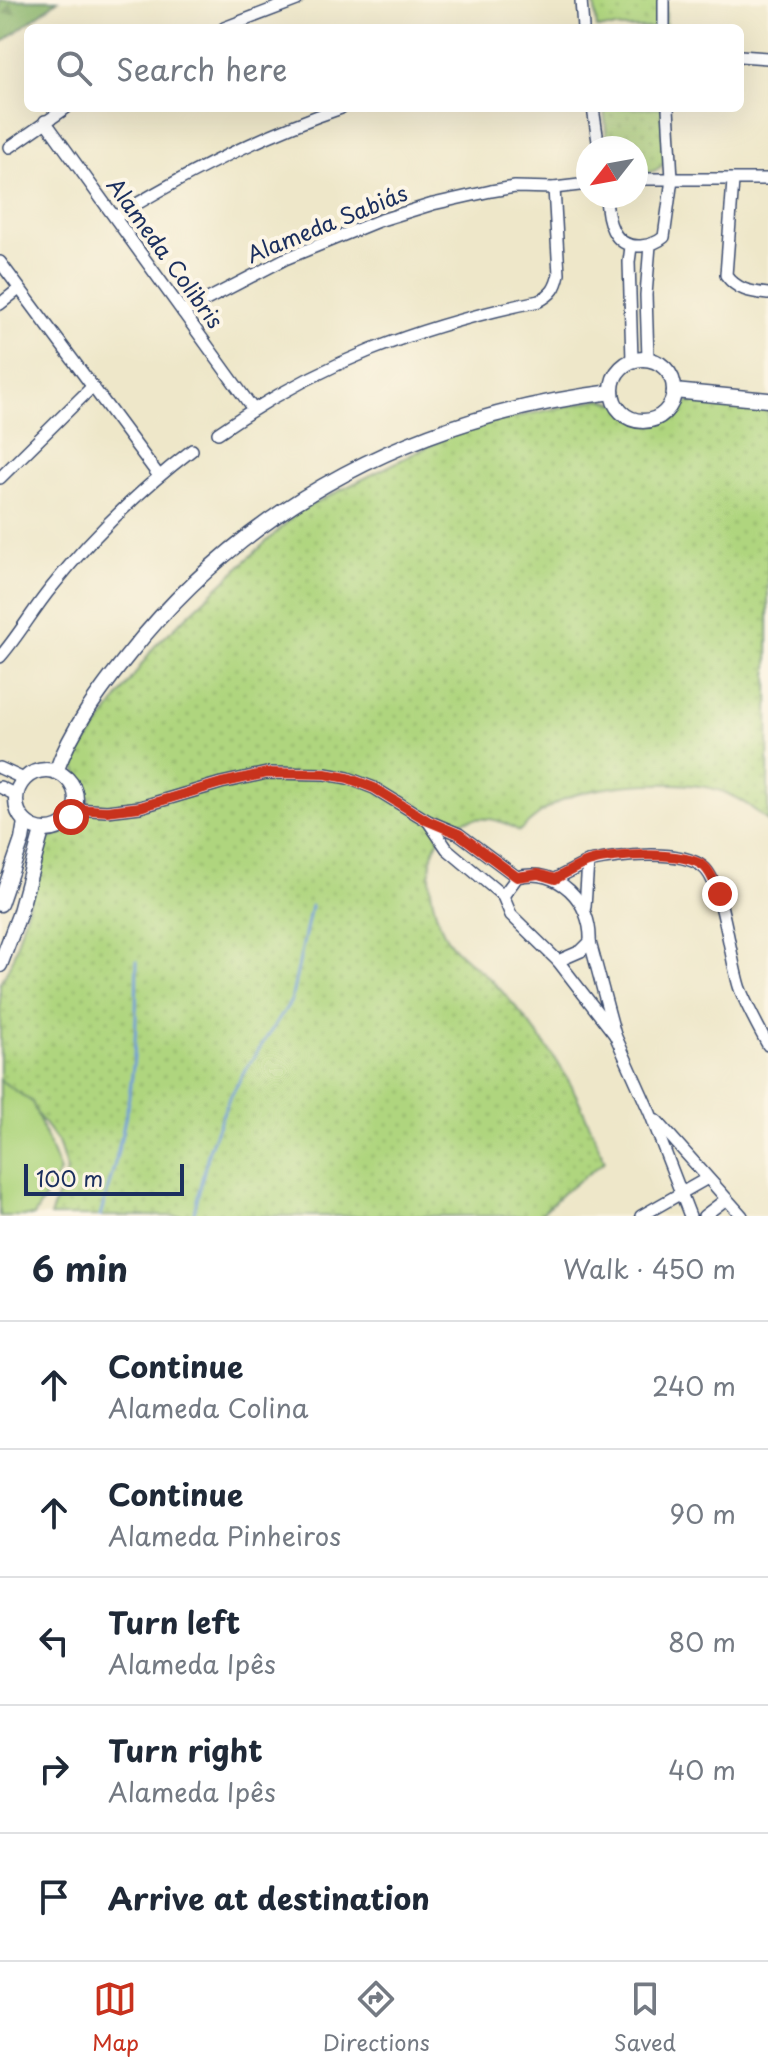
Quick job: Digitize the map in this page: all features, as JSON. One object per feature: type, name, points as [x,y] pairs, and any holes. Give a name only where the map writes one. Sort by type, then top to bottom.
[{"type":"street","points":[[234,24],[297,0]]},
{"type":"street","points":[[581,0],[583,24]]},
{"type":"street","points":[[664,0],[664,24]]},
{"type":"street","points":[[744,56],[768,58]]},
{"type":"street","points":[[10,147],[60,112]]},
{"type":"street","points":[[115,217],[198,168],[329,112]]},
{"type":"street","points":[[594,112],[597,136]]},
{"type":"street","points":[[607,208],[617,238],[631,247],[650,245],[664,237],[672,179],[668,112]]},
{"type":"street","name":"Alameda Colibris","points":[[45,121],[253,409]]},
{"type":"street","points":[[648,179],[768,179]]},
{"type":"street","points":[[733,181],[726,275],[742,290],[768,294]]},
{"type":"street","name":"Alameda Sabiás","points":[[183,312],[272,265],[378,221],[491,191],[515,187],[576,185]]},
{"type":"street","points":[[218,433],[313,375],[398,338],[440,324],[539,301],[550,295],[557,285],[559,274],[554,188]]},
{"type":"street","points":[[648,359],[646,295],[650,245]]},
{"type":"street","points":[[631,247],[629,296],[632,360]]},
{"type":"street","points":[[0,262],[159,476]]},
{"type":"street","points":[[0,304],[19,289]]},
{"type":"street","points":[[629,296],[646,295]]},
{"type":"street","points":[[648,359],[667,370],[674,391],[664,412],[644,421],[636,420],[622,413],[612,392],[617,373],[632,360],[648,359]]},
{"type":"street","points":[[0,478],[92,387]]},
{"type":"street","points":[[674,391],[768,400]]},
{"type":"street","points":[[56,772],[64,751],[95,701],[155,622],[214,564],[280,512],[376,457],[458,424],[532,404],[612,392]]},
{"type":"street","points":[[0,657],[81,552],[159,476],[192,450]]},
{"type":"street","points":[[0,768],[24,779]]},
{"type":"street","points":[[39,771],[56,772],[75,791],[75,809],[59,828],[42,831],[25,822],[18,814],[16,795],[24,779],[39,771]]},
{"type":"street","points":[[75,809],[107,811],[140,807],[267,773],[308,772],[348,778],[374,788],[428,821],[470,841],[517,877]]},
{"type":"street","points":[[0,787],[16,795]]},
{"type":"street","points":[[428,821],[447,849],[503,896],[511,915],[558,961],[615,1035]]},
{"type":"street","points":[[0,904],[25,822]]},
{"type":"street","points":[[0,965],[19,915],[42,831]]},
{"type":"street","points":[[457,857],[470,841]]},
{"type":"street","points":[[555,879],[588,862],[637,856],[673,857],[705,867],[720,894],[725,934],[741,990],[768,1045]]},
{"type":"street","points":[[588,862],[585,907],[590,942],[615,1035],[650,1113],[690,1216]]},
{"type":"street","points":[[503,896],[517,877],[538,874],[555,879],[585,907]]},
{"type":"street","points":[[558,961],[581,951],[590,942]]},
{"type":"street","points":[[650,1113],[742,1216]]},
{"type":"street","points":[[641,1216],[706,1179]]},
{"type":"street","points":[[704,1216],[725,1200]]},
{"type":"green space","points":[[0,0],[58,0],[24,24],[0,44]]},
{"type":"green space","points":[[594,0],[666,0],[666,24],[597,24]]},
{"type":"green space","points":[[604,112],[667,112],[668,153],[659,168],[650,172],[648,136],[607,136]]},
{"type":"green space","points":[[600,399],[622,405],[652,424],[689,402],[744,402],[768,407],[768,822],[728,794],[693,785],[646,784],[600,789],[558,802],[519,831],[488,819],[467,820],[450,827],[439,839],[430,871],[435,908],[448,940],[509,999],[554,1057],[576,1095],[605,1161],[539,1216],[50,1216],[67,1171],[58,1142],[23,1096],[0,1083],[0,984],[12,961],[47,840],[85,823],[89,799],[73,763],[154,647],[299,511],[465,428]]},
{"type":"green space","points":[[0,1080],[32,1102],[60,1172],[34,1216],[0,1216]]},
{"type":"waterway","points":[[193,1216],[209,1150],[227,1103],[291,1001],[311,906]]},
{"type":"waterway","points":[[100,1216],[120,1142],[131,1085],[137,961]]},
{"type":"route","points":[[71,817],[75,809],[107,811],[140,807],[267,773],[308,772],[348,778],[374,788],[428,821],[459,834],[517,877],[538,874],[555,879],[588,862],[608,858],[673,857],[705,867],[720,894]]}]
